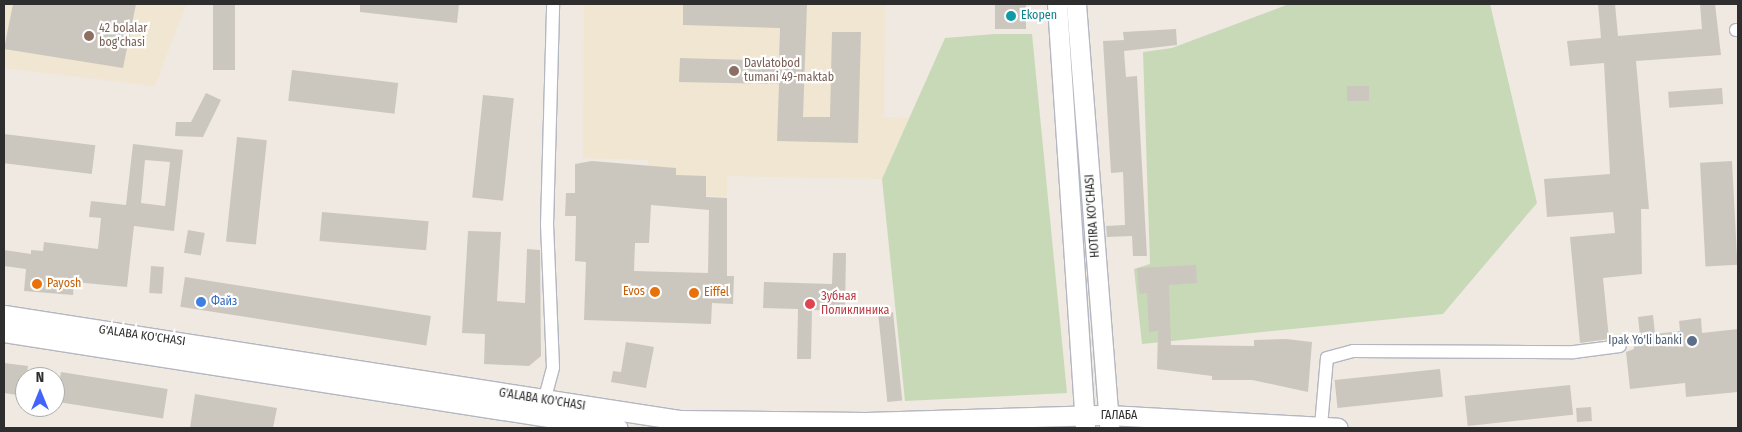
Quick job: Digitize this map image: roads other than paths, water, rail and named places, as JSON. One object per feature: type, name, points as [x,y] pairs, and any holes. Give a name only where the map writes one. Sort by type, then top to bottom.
[{"type":"main road","name":"HOTIRA KO'CHASI","points":[[1057,4],[1085,422]]},
{"type":"main road","name":"HOTIRA KO'CHASI","points":[[1076,4],[1109,422]]},
{"type":"main road","name":"G'ALABA KO'CHASI","points":[[4,315],[542,409],[618,428]]},
{"type":"main road","name":"G'ALABA KO'CHASI","points":[[4,332],[542,409],[705,422],[1085,422]]},
{"type":"main road","name":"ГАЛАБА","points":[[1085,422],[1109,422],[1154,416],[1329,427]]},
{"type":"street","points":[[542,409],[553,367],[547,225],[553,4]]},
{"type":"street","points":[[1329,427],[1327,358],[1353,351],[1574,352],[1620,346]]},
{"type":"place","name":"Ekopen","points":[[1011,16]]},
{"type":"place","name":"42 bolalar bog'chasi","points":[[89,36]]},
{"type":"place","name":"Davlatobod tumani 49-maktab","points":[[734,71]]},
{"type":"place","name":"Payosh","points":[[37,284]]},
{"type":"place","name":"Evos","points":[[655,292]]},
{"type":"place","name":"Eiffel","points":[[694,293]]},
{"type":"place","name":"Файз","points":[[201,302]]},
{"type":"place","name":"Зубная Поликлиника","points":[[810,304]]},
{"type":"place","name":"Ipak Yo'li banki","points":[[1692,341]]}]
